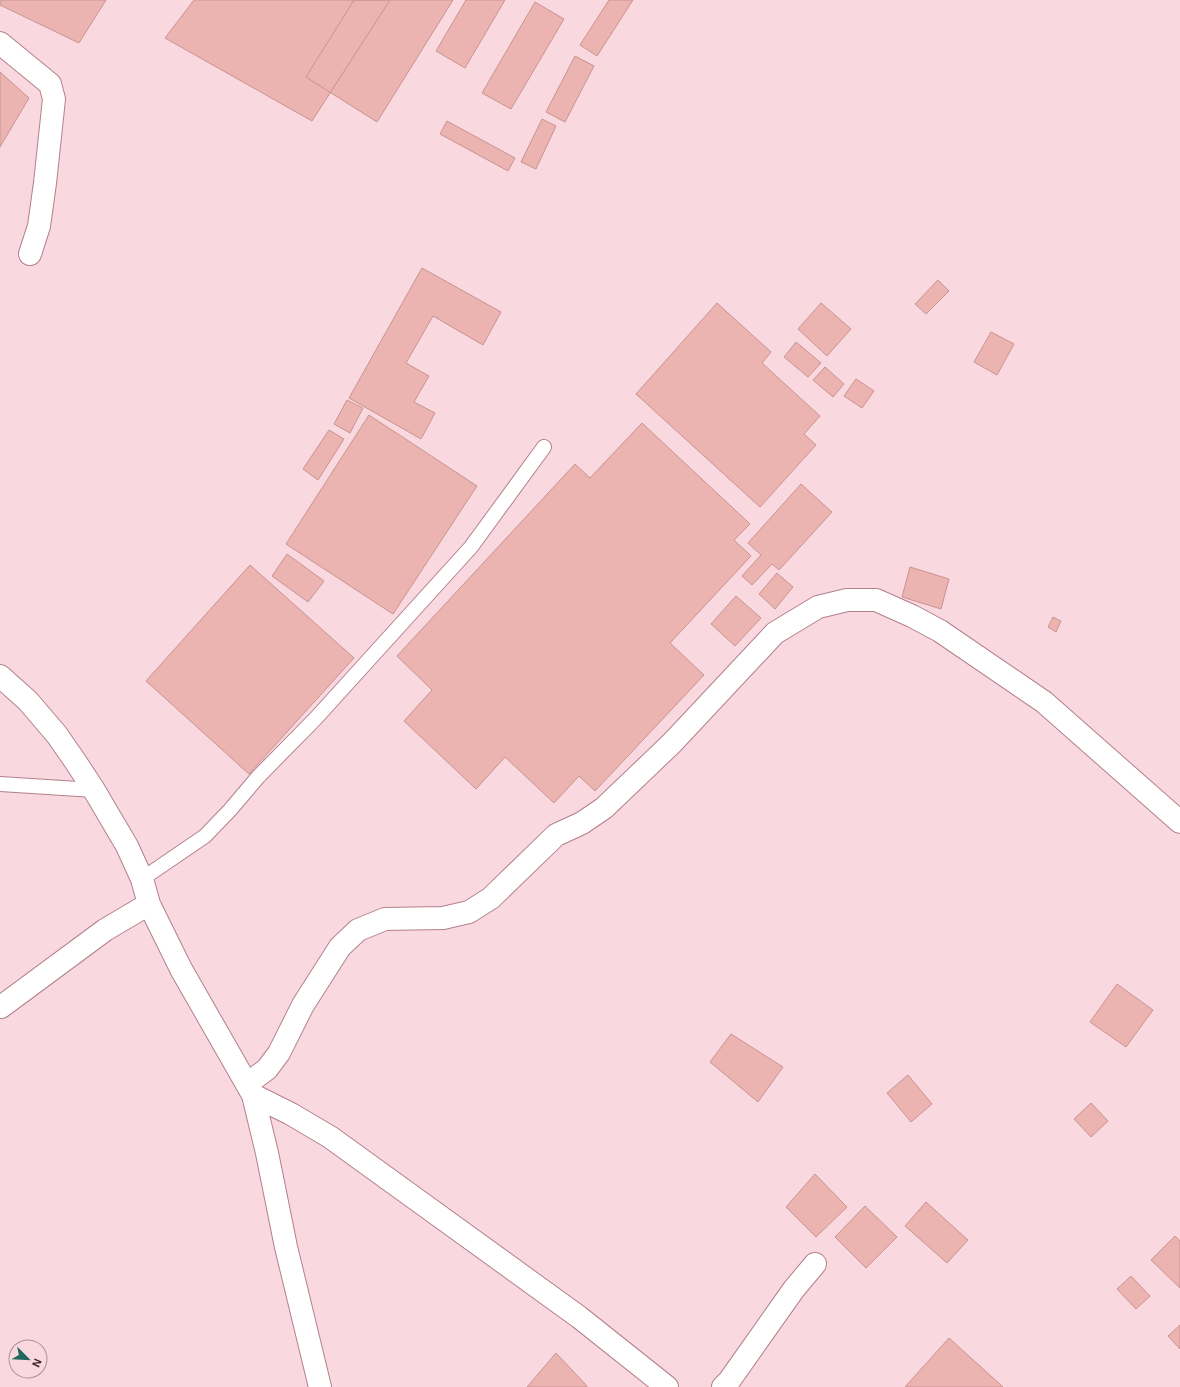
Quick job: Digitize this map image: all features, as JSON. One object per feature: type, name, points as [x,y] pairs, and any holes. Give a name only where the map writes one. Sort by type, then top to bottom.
[{"type":"street","points":[[0,43],[50,84],[54,99],[39,226],[30,254]]},
{"type":"street","points":[[250,1089],[279,1054],[307,998],[340,947],[358,930],[385,919],[443,918],[469,912],[491,898],[556,835],[582,823],[604,808],[678,737],[775,633],[818,607],[847,600],[876,600],[940,630],[1044,702],[1180,822]]},
{"type":"street","points":[[0,676],[28,702],[56,734],[94,790],[127,846],[142,879],[149,904],[181,969],[250,1089],[267,1153],[286,1246],[320,1387]]},
{"type":"street","points":[[1,1007],[105,930],[149,904]]},
{"type":"street","points":[[250,1089],[330,1137],[579,1317],[667,1387]]},
{"type":"street","points":[[723,1387],[729,1381],[794,1289],[815,1264]]},
{"type":"lane","points":[[142,879],[205,836],[321,712],[471,547],[544,446]]},
{"type":"lane","points":[[0,784],[94,790]]},
{"type":"building","points":[[0,0],[106,0],[79,43],[0,5]]},
{"type":"building","points":[[194,0],[390,0],[312,121],[165,38]]},
{"type":"building","points":[[354,0],[453,0],[377,122],[306,77]]},
{"type":"building","points":[[466,0],[505,0],[465,68],[436,51]]},
{"type":"building","points":[[609,0],[633,0],[597,56],[580,45]]},
{"type":"building","points":[[535,2],[564,19],[511,109],[482,93]]},
{"type":"building","points":[[575,56],[594,66],[565,122],[546,112]]},
{"type":"building","points":[[0,72],[29,98],[0,147]]},
{"type":"building","points":[[542,119],[556,126],[536,169],[521,162]]},
{"type":"building","points":[[447,121],[515,158],[508,171],[440,134]]},
{"type":"building","points":[[422,268],[501,312],[483,345],[433,316],[406,363],[429,376],[414,402],[435,413],[421,439],[349,398]]},
{"type":"building","points":[[938,280],[949,291],[926,314],[915,304]]},
{"type":"building","points":[[717,303],[771,352],[762,363],[820,416],[804,434],[816,445],[760,507],[636,394]]},
{"type":"building","points":[[821,303],[851,329],[827,356],[798,329]]},
{"type":"building","points":[[991,332],[1014,344],[997,375],[974,362]]},
{"type":"building","points":[[796,342],[821,363],[808,377],[784,357]]},
{"type":"building","points":[[825,367],[844,384],[833,397],[813,380]]},
{"type":"building","points":[[856,379],[874,391],[862,408],[844,396]]},
{"type":"building","points":[[347,400],[363,408],[350,433],[334,424]]},
{"type":"building","points":[[369,415],[477,486],[393,614],[286,544]]},
{"type":"building","points":[[642,423],[750,524],[734,540],[751,556],[670,643],[704,675],[595,791],[579,776],[554,803],[505,757],[476,789],[404,721],[432,690],[397,656],[575,464],[590,478]]},
{"type":"building","points":[[329,430],[344,439],[318,480],[303,469]]},
{"type":"building","points":[[801,484],[832,512],[779,570],[772,564],[752,585],[742,576],[761,555],[748,543]]},
{"type":"building","points":[[287,554],[324,581],[308,602],[272,576]]},
{"type":"building","points":[[250,565],[354,658],[249,774],[146,681]]},
{"type":"building","points":[[910,567],[949,579],[941,609],[902,597]]},
{"type":"building","points":[[777,573],[793,587],[775,609],[759,594]]},
{"type":"building","points":[[736,596],[761,618],[735,646],[711,624]]},
{"type":"building","points":[[1053,617],[1061,621],[1056,632],[1048,627]]},
{"type":"building","points":[[1117,984],[1153,1010],[1126,1047],[1090,1022]]},
{"type":"building","points":[[731,1034],[783,1067],[758,1102],[710,1062]]},
{"type":"building","points":[[908,1075],[932,1104],[911,1122],[887,1093]]},
{"type":"building","points":[[1091,1103],[1108,1121],[1091,1137],[1074,1119]]},
{"type":"building","points":[[815,1174],[847,1207],[816,1237],[786,1207]]},
{"type":"building","points":[[926,1202],[968,1240],[947,1263],[905,1226]]},
{"type":"building","points":[[865,1206],[897,1237],[866,1268],[835,1237]]},
{"type":"building","points":[[1175,1236],[1180,1241],[1180,1288],[1151,1260]]},
{"type":"building","points":[[1131,1276],[1150,1296],[1136,1309],[1117,1289]]},
{"type":"building","points":[[1180,1325],[1180,1349],[1168,1336]]},
{"type":"building","points":[[949,1338],[1003,1387],[905,1387]]},
{"type":"building","points":[[556,1353],[587,1386],[587,1387],[527,1387]]}]
